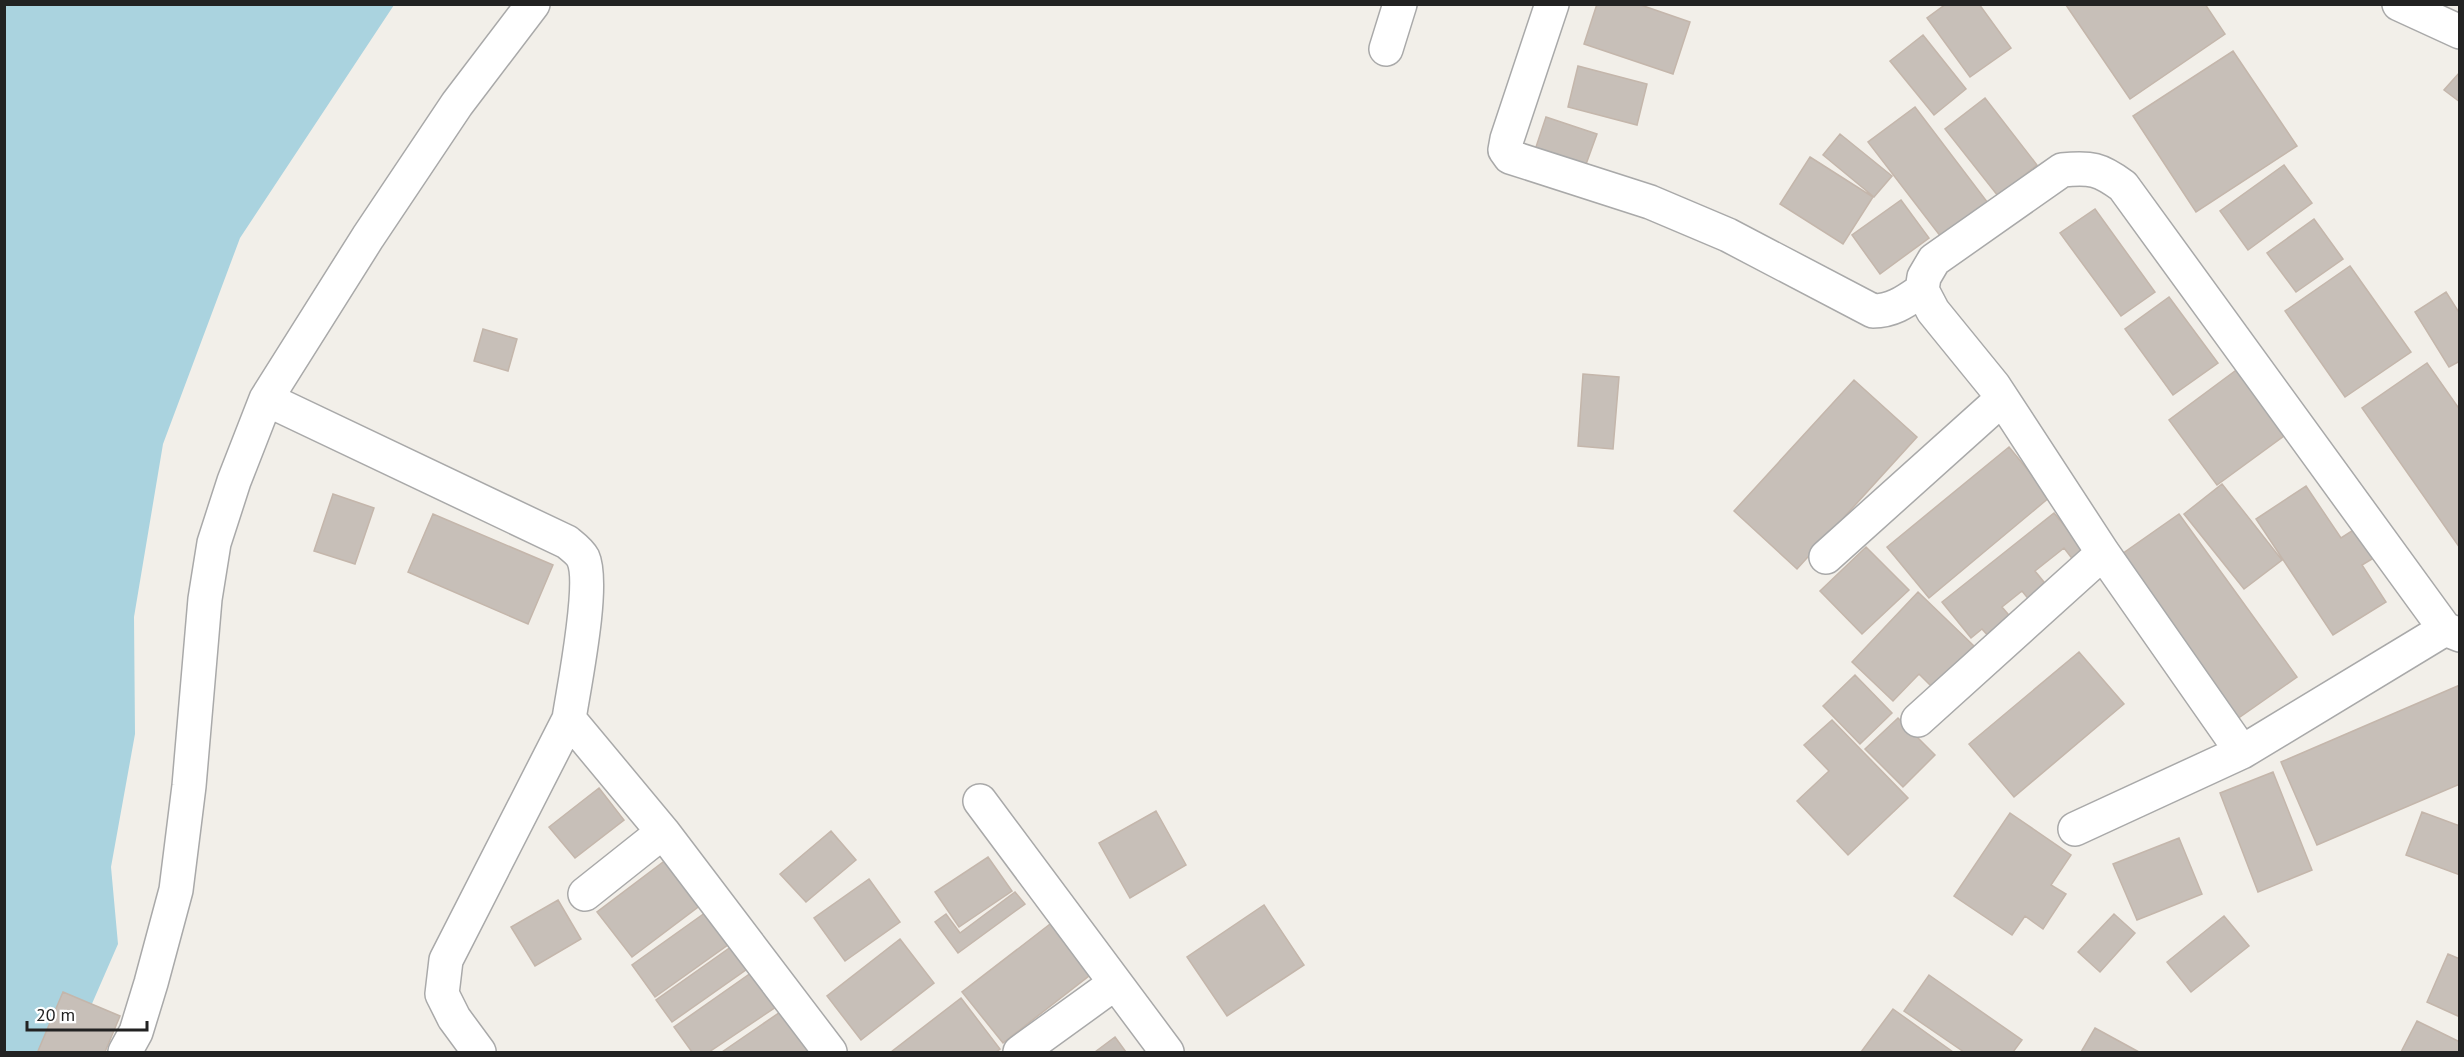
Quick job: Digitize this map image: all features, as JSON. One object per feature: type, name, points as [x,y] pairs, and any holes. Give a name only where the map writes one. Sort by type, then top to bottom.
[{"type":"street","points":[[125,1053],[136,1032],[176,890],[189,786],[205,599],[214,543],[234,482],[266,399],[368,237],[457,104],[533,4]]},
{"type":"street","points":[[1386,49],[1400,4]]},
{"type":"street","points":[[1552,4],[1507,139],[1505,150],[1510,157],[1650,202],[1766,254],[1873,311],[1897,307],[1922,290]]},
{"type":"street","points":[[2399,4],[2460,32]]},
{"type":"street","points":[[2075,829],[2242,752],[2452,632],[2123,186],[2105,173],[2086,168],[2062,170],[1934,260],[1924,277],[1922,290],[1933,311],[2002,399],[2103,554],[2242,752]]},
{"type":"street","points":[[266,399],[567,542],[583,556],[588,574],[586,607],[569,719],[446,960],[442,994],[454,1018],[479,1053]]},
{"type":"street","points":[[1826,556],[2002,399]]},
{"type":"street","points":[[1918,720],[2103,554]]},
{"type":"street","points":[[569,719],[663,832],[830,1053]]},
{"type":"street","points":[[980,801],[1167,1053]]},
{"type":"street","points":[[585,894],[663,832]]},
{"type":"street","points":[[1020,1053],[1114,984]]},
{"type":"water","points":[[5,5],[394,5],[240,238],[163,444],[134,617],[135,734],[111,867],[118,944],[71,1052],[5,1052]]},
{"type":"building","points":[[1597,4],[1638,4],[1690,22],[1673,74],[1584,44]]},
{"type":"building","points":[[1946,4],[1979,4],[2011,48],[1970,77],[1927,18]]},
{"type":"building","points":[[2067,4],[2205,4],[2225,34],[2130,99]]},
{"type":"building","points":[[1923,35],[1966,89],[1934,115],[1890,61]]},
{"type":"building","points":[[2233,51],[2297,146],[2196,212],[2133,116]]},
{"type":"building","points":[[1578,66],[1647,84],[1637,125],[1568,107]]},
{"type":"building","points":[[2460,72],[2460,102],[2444,90]]},
{"type":"building","points":[[1985,98],[2037,165],[1998,196],[1945,129]]},
{"type":"building","points":[[1915,107],[1988,203],[1941,237],[1868,142]]},
{"type":"building","points":[[1546,117],[1597,134],[1585,167],[1535,150]]},
{"type":"building","points":[[1840,134],[1892,176],[1874,197],[1823,155]]},
{"type":"building","points":[[1810,157],[1873,197],[1843,244],[1780,204]]},
{"type":"building","points":[[2284,165],[2312,203],[2248,250],[2220,211]]},
{"type":"building","points":[[1901,200],[1929,238],[1880,274],[1852,235]]},
{"type":"building","points":[[2095,209],[2155,292],[2121,316],[2060,233]]},
{"type":"building","points":[[2314,219],[2343,259],[2296,292],[2267,253]]},
{"type":"building","points":[[2350,266],[2411,352],[2345,397],[2285,311]]},
{"type":"building","points":[[2446,292],[2460,314],[2460,361],[2449,367],[2415,312]]},
{"type":"building","points":[[2169,297],[2218,363],[2173,395],[2125,329]]},
{"type":"building","points":[[483,329],[517,339],[508,371],[474,361]]},
{"type":"building","points":[[2427,363],[2460,410],[2460,548],[2362,408]]},
{"type":"building","points":[[2239,368],[2288,433],[2217,485],[2169,420]]},
{"type":"building","points":[[1583,374],[1619,377],[1613,449],[1578,446]]},
{"type":"building","points":[[1854,380],[1917,437],[1797,569],[1734,511]]},
{"type":"building","points":[[2009,447],[2050,497],[1929,598],[1887,547]]},
{"type":"building","points":[[2222,484],[2282,560],[2244,589],[2184,514]]},
{"type":"building","points":[[2306,486],[2341,538],[2358,527],[2377,556],[2362,565],[2386,602],[2333,635],[2256,519]]},
{"type":"building","points":[[333,494],[374,508],[355,564],[314,551]]},
{"type":"building","points":[[2054,513],[2086,552],[2074,561],[2064,548],[2035,571],[2048,587],[2030,601],[2022,591],[2002,607],[2013,620],[1990,638],[1982,629],[1971,638],[1942,602]]},
{"type":"building","points":[[433,514],[553,565],[528,624],[408,572]]},
{"type":"building","points":[[2179,514],[2297,677],[2230,724],[2112,561]]},
{"type":"building","points":[[1866,547],[1909,590],[1862,634],[1820,591]]},
{"type":"building","points":[[1918,592],[1974,646],[1933,688],[1919,674],[1893,701],[1852,662]]},
{"type":"building","points":[[2079,652],[2124,704],[2014,797],[1969,744]]},
{"type":"building","points":[[1855,675],[1892,713],[1860,744],[1823,706]]},
{"type":"building","points":[[2460,685],[2460,784],[2317,845],[2281,762]]},
{"type":"building","points":[[1898,718],[1935,755],[1903,787],[1865,749]]},
{"type":"building","points":[[1832,720],[1908,798],[1848,855],[1797,801],[1829,771],[1804,745]]},
{"type":"building","points":[[2273,772],[2312,870],[2258,892],[2220,793]]},
{"type":"building","points":[[599,788],[624,820],[575,858],[549,827]]},
{"type":"building","points":[[1156,811],[1186,865],[1130,898],[1099,843]]},
{"type":"building","points":[[2422,812],[2460,826],[2460,875],[2406,855]]},
{"type":"building","points":[[2010,813],[2071,855],[2051,885],[2066,894],[2043,929],[2025,916],[2012,935],[1954,896]]},
{"type":"building","points":[[831,831],[856,860],[806,902],[780,874]]},
{"type":"building","points":[[2179,838],[2202,894],[2137,920],[2113,864]]},
{"type":"building","points":[[675,853],[710,898],[632,957],[597,912]]},
{"type":"building","points":[[988,857],[1012,891],[959,927],[935,892]]},
{"type":"building","points":[[869,879],[900,922],[845,961],[814,918]]},
{"type":"building","points":[[1015,892],[1025,904],[958,953],[935,922],[946,914],[960,933]]},
{"type":"building","points":[[558,900],[581,939],[535,966],[511,927]]},
{"type":"building","points":[[1264,905],[1304,965],[1227,1016],[1187,957]]},
{"type":"building","points":[[709,910],[732,942],[655,997],[632,965]]},
{"type":"building","points":[[2114,914],[2135,933],[2100,972],[2078,952]]},
{"type":"building","points":[[2224,916],[2249,946],[2191,992],[2167,962]]},
{"type":"building","points":[[1054,921],[1094,972],[1003,1043],[962,992]]},
{"type":"building","points":[[900,939],[934,983],[861,1040],[827,996]]},
{"type":"building","points":[[735,944],[750,967],[672,1022],[656,1000]]},
{"type":"building","points":[[2448,954],[2460,959],[2460,1017],[2427,1002]]},
{"type":"building","points":[[758,968],[782,1003],[709,1052],[692,1052],[674,1027]]},
{"type":"building","points":[[1929,975],[2022,1040],[2013,1052],[1964,1052],[1904,1011]]},
{"type":"building","points":[[63,992],[120,1016],[105,1052],[38,1051]]},
{"type":"building","points":[[961,998],[1000,1049],[996,1052],[891,1052]]},
{"type":"building","points":[[786,1008],[814,1049],[808,1052],[722,1052]]},
{"type":"building","points":[[1893,1009],[1953,1052],[1861,1052]]},
{"type":"building","points":[[2417,1021],[2460,1042],[2460,1052],[2401,1052]]},
{"type":"building","points":[[2095,1028],[2139,1052],[2081,1052]]},
{"type":"building","points":[[1115,1037],[1126,1052],[1095,1052]]}]
